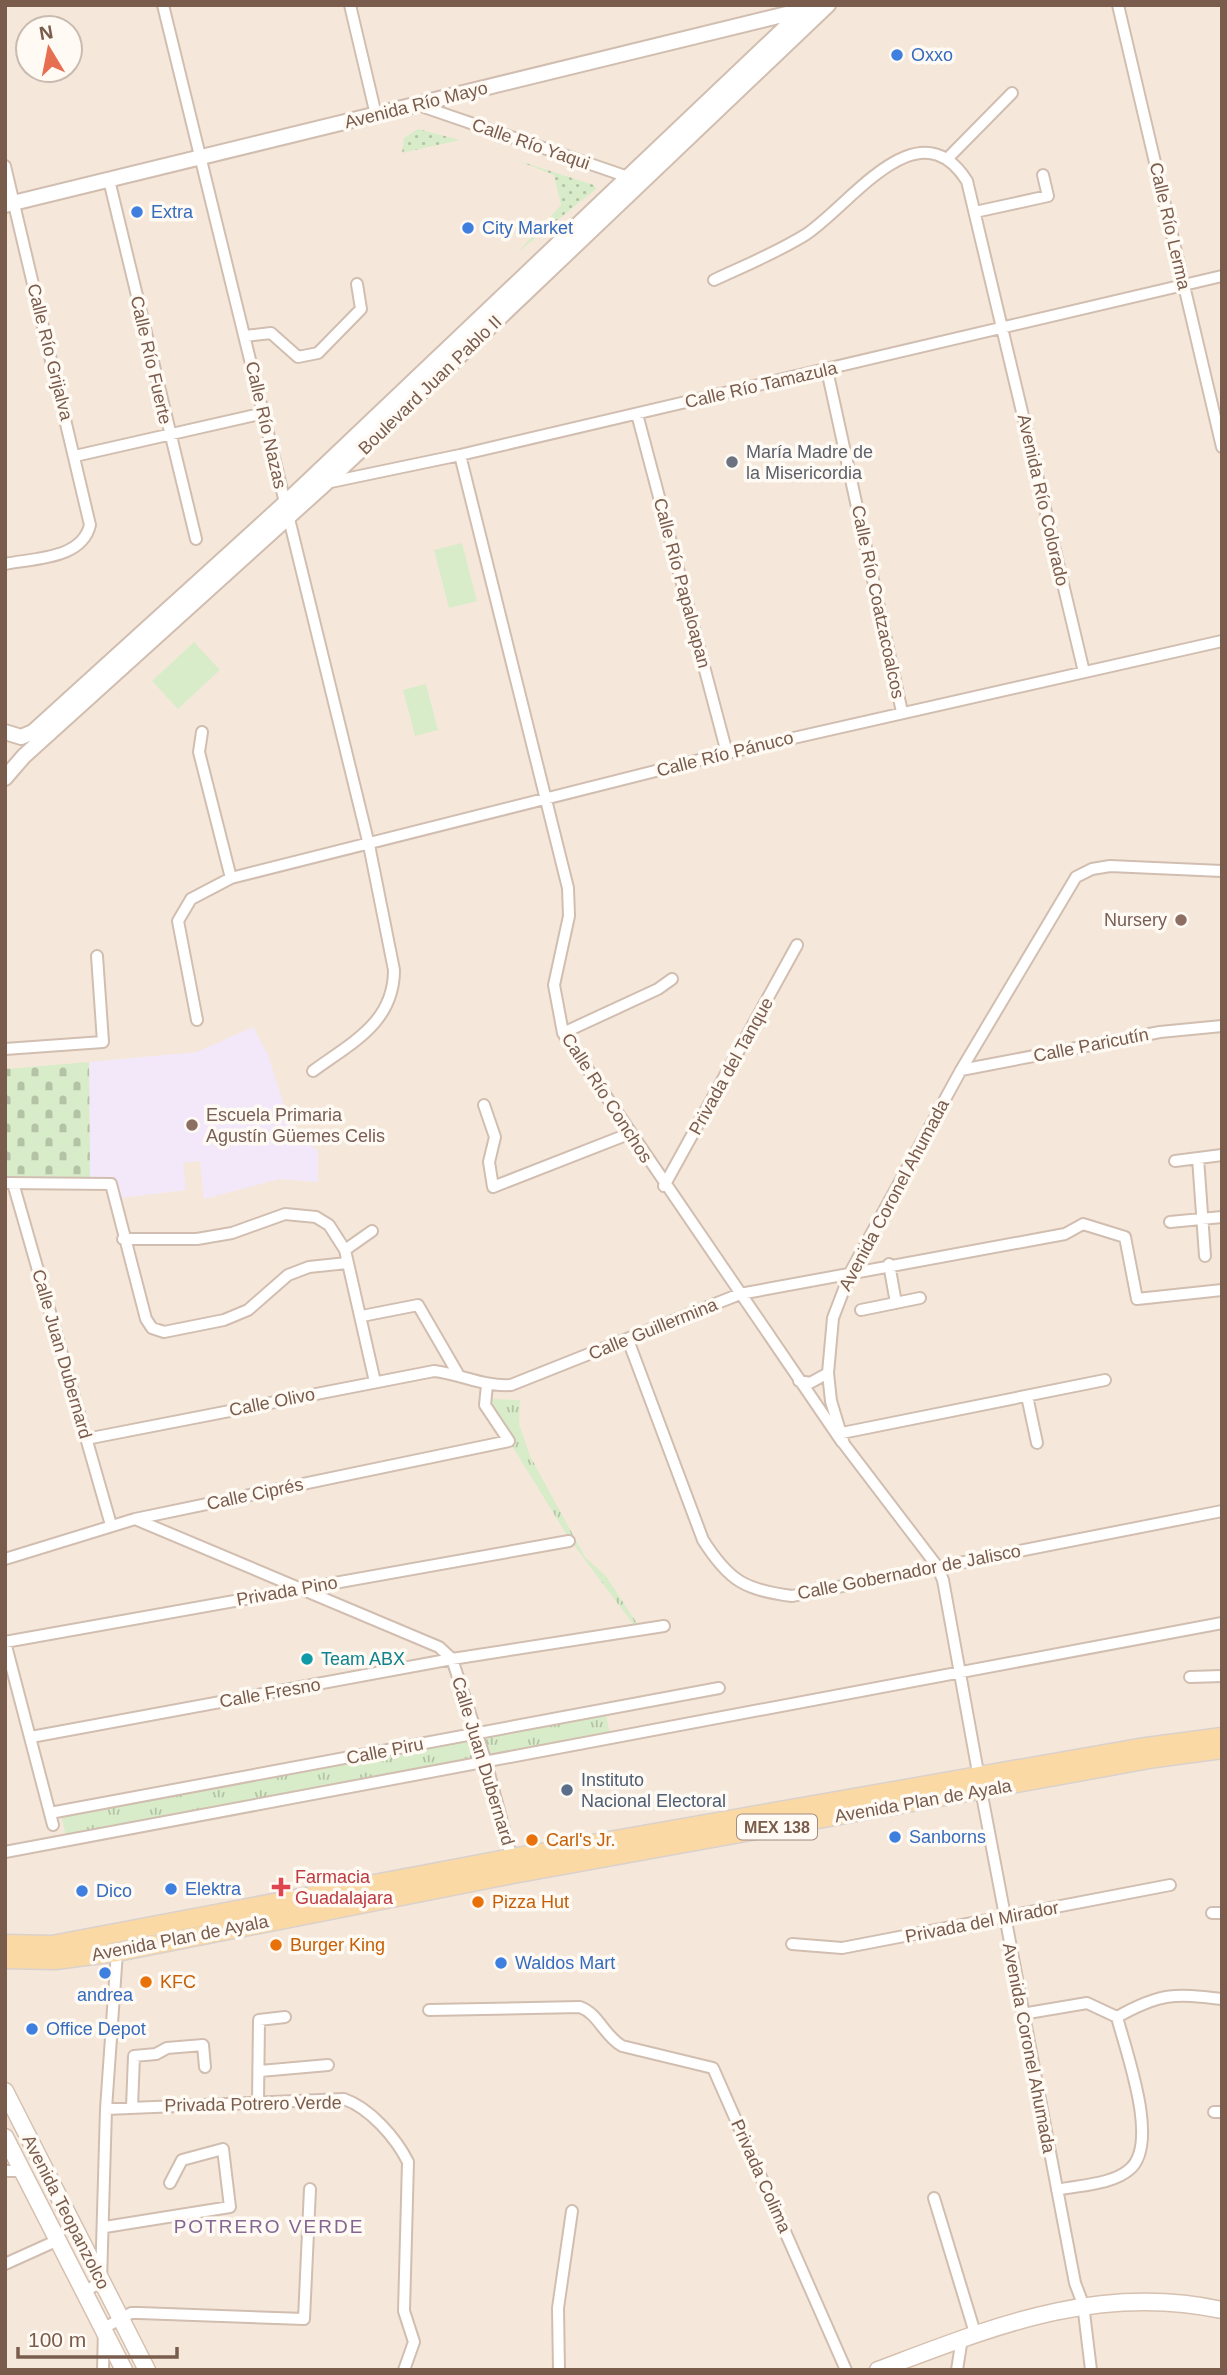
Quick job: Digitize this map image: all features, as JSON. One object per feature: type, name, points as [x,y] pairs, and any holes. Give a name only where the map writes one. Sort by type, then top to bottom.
[{"type":"main road","name":"Avenida Plan de Ayala","points":[[980,1784],[1139,1748],[1222,1737]]},
{"type":"main road","name":"Avenida Plan de Ayala","points":[[5,1944],[51,1945],[980,1784],[1222,1749]]},
{"type":"main road","name":"Avenida Plan de Ayala","points":[[5,1959],[55,1960],[117,1952],[513,1866]]},
{"type":"main road","name":"Avenida Teopanzolco","points":[[7,2100],[147,2370]]},
{"type":"main road","name":"Avenida Teopanzolco","points":[[5,2137],[124,2370]]},
{"type":"main road","points":[[878,2370],[969,2336],[1083,2304],[1156,2299],[1222,2310]]},
{"type":"street","name":"Calle Río Nazas","points":[[163,5],[369,845],[394,970],[394,990],[385,1012],[369,1030],[313,1071]]},
{"type":"street","points":[[350,5],[376,115]]},
{"type":"street","name":"Avenida Río Mayo","points":[[10,204],[827,5]]},
{"type":"street","name":"Boulevard Juan Pablo II","points":[[5,732],[21,737],[33,732],[286,510],[326,483],[827,5]]},
{"type":"street","name":"Calle Río Lerma","points":[[1118,5],[1222,447]]},
{"type":"street","name":"Boulevard Juan Pablo II","points":[[5,778],[24,756],[286,510],[300,489],[806,8]]},
{"type":"street","points":[[714,280],[807,234],[898,158],[921,152],[948,158],[1012,93]]},
{"type":"street","name":"Calle Río Yaqui","points":[[418,105],[643,183]]},
{"type":"street","name":"Avenida Río Colorado","points":[[948,158],[967,181],[1084,672]]},
{"type":"street","name":"Calle Río Grijalva","points":[[5,166],[10,204],[75,456],[90,525],[87,539],[75,549],[5,564]]},
{"type":"street","points":[[975,212],[1048,196],[1043,175]]},
{"type":"street","name":"Calle Río Fuerte","points":[[109,180],[168,435],[196,539]]},
{"type":"street","name":"Calle Río Tamazula","points":[[300,489],[460,455],[1222,276]]},
{"type":"street","points":[[245,336],[271,333],[298,357],[318,353],[361,309],[357,284]]},
{"type":"street","name":"Calle Río Coatzacoalcos","points":[[827,370],[902,712]]},
{"type":"street","points":[[75,456],[264,413]]},
{"type":"street","name":"Calle Río Papaloapan","points":[[637,414],[727,753]]},
{"type":"street","name":"Calle Río Conchos","points":[[460,455],[568,888],[569,916],[554,985],[563,1033],[664,1186],[840,1437]]},
{"type":"street","name":"Calle Río Pánuco","points":[[197,1020],[178,921],[182,909],[191,899],[231,878],[727,753],[1222,640]]},
{"type":"street","points":[[202,732],[199,752],[231,878]]},
{"type":"street","name":"Avenida Coronel Ahumada","points":[[1091,2370],[1083,2304],[1075,2283],[1022,2014],[958,1675],[943,1580],[937,1566],[840,1437],[831,1401],[828,1373],[833,1318],[851,1271],[961,1070],[1076,877],[1092,869],[1110,866],[1222,871]]},
{"type":"street","name":"Privada del Tanque","points":[[664,1186],[797,945]]},
{"type":"street","points":[[5,1049],[103,1042],[97,956]]},
{"type":"street","points":[[563,1033],[658,989],[671,979]]},
{"type":"street","name":"Calle Paricutín","points":[[961,1070],[1160,1032],[1222,1026]]},
{"type":"street","points":[[484,1105],[495,1137],[489,1161],[493,1187],[631,1133]]},
{"type":"street","points":[[1175,1161],[1222,1155]]},
{"type":"street","points":[[1198,1158],[1205,1256]]},
{"type":"street","points":[[9,1183],[111,1184],[123,1239],[146,1319],[152,1328],[164,1332],[225,1320],[248,1310],[288,1275],[309,1267],[348,1263]]},
{"type":"street","name":"Calle Juan Dubernard","points":[[9,1183],[111,1525]]},
{"type":"street","points":[[123,1239],[209,1237],[232,1233],[285,1214],[316,1217],[330,1226],[345,1250],[375,1382]]},
{"type":"street","points":[[1170,1222],[1222,1217]]},
{"type":"street","name":"Calle Guillermina","points":[[458,1374],[487,1385],[511,1385],[740,1294],[888,1264],[1065,1234],[1083,1223],[1125,1237],[1137,1299],[1222,1290]]},
{"type":"street","points":[[345,1250],[372,1231]]},
{"type":"street","points":[[888,1264],[896,1303]]},
{"type":"street","points":[[862,1310],[920,1298]]},
{"type":"street","points":[[362,1316],[418,1305],[458,1374]]},
{"type":"street","name":"Calle Gobernador de Jalisco","points":[[628,1340],[704,1540],[719,1566],[738,1583],[760,1592],[792,1596],[1222,1511]]},
{"type":"street","name":"Calle Olivo","points":[[86,1438],[434,1371],[458,1374]]},
{"type":"street","points":[[799,1381],[810,1383],[828,1373]]},
{"type":"street","points":[[840,1437],[1105,1380]]},
{"type":"street","name":"Calle Ciprés","points":[[5,1559],[135,1519],[509,1441],[485,1405],[487,1385]]},
{"type":"street","points":[[1027,1395],[1037,1443]]},
{"type":"street","name":"Calle Juan Dubernard","points":[[135,1519],[439,1647],[452,1659],[486,1762],[513,1866]]},
{"type":"street","name":"Privada Pino","points":[[5,1642],[569,1541]]},
{"type":"street","points":[[5,1852],[958,1675],[1222,1623]]},
{"type":"street","name":"Calle Fresno","points":[[31,1737],[452,1659],[664,1626]]},
{"type":"street","points":[[5,1642],[53,1825]]},
{"type":"street","points":[[1191,1677],[1222,1676]]},
{"type":"street","name":"Calle Piru","points":[[50,1813],[719,1688]]},
{"type":"street","name":"Privada del Mirador","points":[[792,1944],[842,1948],[1170,1885]]},
{"type":"street","points":[[85,2292],[101,2281],[105,2227],[106,2109],[117,1952]]},
{"type":"street","points":[[1117,2017],[1151,1998],[1181,1994],[1222,1998]]},
{"type":"street","points":[[1022,2014],[1087,2003],[1117,2017]]},
{"type":"street","name":"Privada Colima","points":[[429,2010],[580,2007],[589,2010],[612,2041],[622,2046],[713,2068],[846,2370]]},
{"type":"street","points":[[258,2101],[259,2020],[285,2017]]},
{"type":"street","points":[[1057,2190],[1116,2178],[1130,2169],[1140,2157],[1143,2126],[1117,2017]]},
{"type":"street","points":[[131,2107],[134,2056],[156,2054],[167,2048],[203,2045],[205,2067]]},
{"type":"street","points":[[260,2071],[328,2065]]},
{"type":"street","name":"Privada Potrero Verde","points":[[106,2109],[258,2101],[344,2099],[356,2103],[400,2145],[408,2162],[404,2311],[414,2342],[404,2370]]},
{"type":"street","points":[[105,2227],[230,2207],[223,2149],[182,2160],[170,2183]]},
{"type":"street","points":[[5,2171],[22,2171]]},
{"type":"street","points":[[103,2370],[104,2328],[139,2313],[303,2319],[310,2189]]},
{"type":"street","points":[[934,2198],[969,2336],[957,2370]]},
{"type":"street","points":[[559,2370],[558,2308],[572,2211]]},
{"type":"street","points":[[5,2264],[56,2241]]},
{"type":"shaded area","points":[[5,5],[1222,5],[1222,2370],[5,2370]]},
{"type":"shaded area","name":"Escuela Primaria Agustín Güemes Celis","points":[[253,1027],[268,1055],[285,1109],[303,1141],[318,1150],[318,1182],[279,1179],[204,1199],[200,1161],[183,1163],[186,1190],[120,1198],[113,1179],[90,1179],[89,1062],[197,1052]]},
{"type":"green space","points":[[418,129],[460,140],[402,153],[404,138]]},
{"type":"green space","points":[[516,160],[594,185],[596,189],[518,252],[561,205],[554,175]]},
{"type":"green space","points":[[462,543],[477,601],[449,608],[434,550]]},
{"type":"green space","points":[[194,642],[220,670],[178,709],[152,681]]},
{"type":"green space","points":[[426,684],[438,730],[415,736],[403,690]]},
{"type":"green space","points":[[89,1062],[90,1179],[5,1181],[5,1069]]},
{"type":"green space","points":[[492,1399],[520,1400],[519,1424],[530,1456],[585,1557],[606,1576],[638,1625],[636,1628],[570,1540],[486,1404]]},
{"type":"green space","points":[[605,1710],[611,1739],[67,1841],[60,1811]]},
{"type":"place","name":"Oxxo","points":[[897,55]]},
{"type":"place","name":"Extra","points":[[137,212]]},
{"type":"place","name":"City Market","points":[[468,228]]},
{"type":"place","name":"María Madre de la Misericordia","points":[[732,462]]},
{"type":"place","name":"Nursery","points":[[1181,920]]},
{"type":"place","name":"Escuela Primaria Agustín Güemes Celis","points":[[192,1125]]},
{"type":"place","name":"Team ABX","points":[[307,1659]]},
{"type":"place","name":"Instituto Nacional Electoral","points":[[567,1790]]},
{"type":"place","name":"Sanborns","points":[[895,1837]]},
{"type":"place","name":"Carl's Jr.","points":[[532,1840]]},
{"type":"place","name":"Farmacia Guadalajara","points":[[281,1887]]},
{"type":"place","name":"Elektra","points":[[171,1889]]},
{"type":"place","name":"Dico","points":[[82,1891]]},
{"type":"place","name":"Pizza Hut","points":[[478,1902]]},
{"type":"place","name":"Burger King","points":[[276,1945]]},
{"type":"place","name":"Waldos Mart","points":[[501,1963]]},
{"type":"place","name":"andrea","points":[[105,1973]]},
{"type":"place","name":"KFC","points":[[146,1982]]},
{"type":"place","name":"Office Depot","points":[[32,2029]]},
{"type":"district","name":"POTRERO VERDE","points":[[269,2226]]}]
